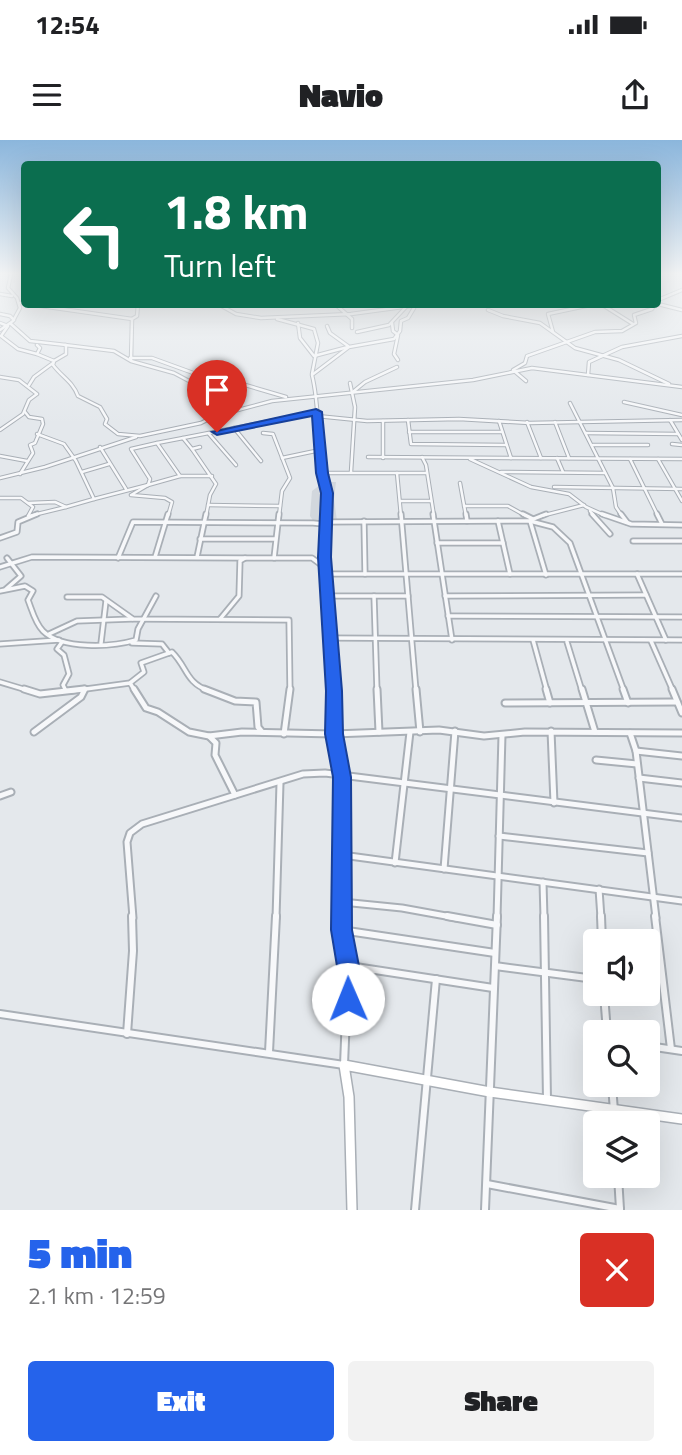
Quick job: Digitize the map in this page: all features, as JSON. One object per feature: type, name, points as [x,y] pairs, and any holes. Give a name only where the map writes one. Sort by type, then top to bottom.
[{"type":"street","points":[[0,330],[11,324]]},
{"type":"street","points":[[11,324],[18,334],[37,345],[106,349],[174,373],[210,393],[211,404],[216,410],[227,414]]},
{"type":"street","points":[[11,324],[1,336],[18,349],[37,354],[53,363],[62,376],[73,383],[78,396],[102,409],[108,429],[118,434],[140,436]]},
{"type":"street","points":[[130,359],[132,324]]},
{"type":"street","points":[[298,324],[300,338],[314,356]]},
{"type":"street","points":[[300,324],[314,329],[317,334],[312,375],[322,473],[327,493],[326,571],[334,691],[334,734],[342,777],[341,930],[348,966],[344,1065],[349,1097],[352,1210]]},
{"type":"street","points":[[352,324],[352,328]]},
{"type":"street","points":[[358,332],[388,324]]},
{"type":"street","points":[[392,324],[393,331],[398,335]]},
{"type":"street","points":[[398,360],[394,354],[400,324]]},
{"type":"street","points":[[541,324],[565,343],[630,365],[673,386]]},
{"type":"street","points":[[551,324],[553,333]]},
{"type":"street","points":[[513,370],[525,363],[528,355],[555,349],[597,331],[625,330],[634,325]]},
{"type":"street","points":[[327,326],[330,333],[349,347]]},
{"type":"street","points":[[314,356],[349,347],[389,342],[398,335]]},
{"type":"street","points":[[588,375],[589,362],[622,347],[682,336]]},
{"type":"street","points":[[37,345],[40,349],[37,354]]},
{"type":"street","points":[[29,385],[34,377],[66,354],[65,345]]},
{"type":"street","points":[[312,375],[339,358],[349,347]]},
{"type":"street","points":[[130,359],[152,358],[196,374],[218,377],[291,399]]},
{"type":"street","points":[[353,392],[365,382],[397,367]]},
{"type":"street","points":[[0,478],[19,475],[123,440],[201,423],[272,401],[473,380],[513,370],[542,368],[682,387]]},
{"type":"street","points":[[513,370],[526,382]]},
{"type":"street","points":[[0,377],[17,379],[29,385],[37,394],[29,400],[25,412],[0,430]]},
{"type":"street","points":[[350,383],[355,420],[351,472]]},
{"type":"street","points":[[624,402],[682,418]]},
{"type":"street","points":[[570,403],[614,488],[618,511],[631,524]]},
{"type":"street","points":[[19,475],[33,453],[30,446],[36,443],[42,420],[27,416],[25,412]]},
{"type":"street","points":[[131,449],[317,414],[383,421],[581,422],[682,418]]},
{"type":"street","points":[[408,420],[411,457]]},
{"type":"street","points":[[670,420],[682,442],[672,444]]},
{"type":"street","points":[[383,421],[383,458]]},
{"type":"street","points":[[499,421],[511,458]]},
{"type":"street","points":[[527,422],[541,458]]},
{"type":"street","points":[[555,422],[569,458]]},
{"type":"street","points":[[234,428],[261,461]]},
{"type":"street","points":[[409,432],[501,432]]},
{"type":"street","points":[[208,433],[236,465]]},
{"type":"street","points":[[263,433],[273,435],[289,478],[282,491],[274,558]]},
{"type":"street","points":[[586,433],[678,434]]},
{"type":"street","points":[[37,434],[64,444],[74,457],[94,499]]},
{"type":"street","points":[[183,438],[216,484],[208,505],[197,557]]},
{"type":"street","points":[[123,440],[149,473],[149,482],[144,490],[131,495]]},
{"type":"street","points":[[157,443],[180,477]]},
{"type":"street","points":[[411,444],[506,445]]},
{"type":"street","points":[[593,445],[648,444]]},
{"type":"street","points":[[100,447],[126,489]]},
{"type":"street","points":[[192,449],[200,447]]},
{"type":"street","points":[[282,458],[320,450]]},
{"type":"street","points":[[0,456],[27,461]]},
{"type":"street","points":[[368,457],[682,459]]},
{"type":"street","points":[[422,457],[426,465],[452,640]]},
{"type":"street","points":[[468,458],[531,487],[569,494],[585,506],[610,534]]},
{"type":"street","points":[[557,458],[563,472]]},
{"type":"street","points":[[629,459],[662,524]]},
{"type":"street","points":[[658,459],[682,501]]},
{"type":"street","points":[[82,472],[110,464]]},
{"type":"street","points":[[499,472],[605,473]]},
{"type":"street","points":[[322,473],[426,473]]},
{"type":"street","points":[[397,473],[420,732]]},
{"type":"street","points":[[0,538],[17,532],[18,522],[27,516],[149,482],[212,476]]},
{"type":"street","points":[[460,484],[467,521]]},
{"type":"street","points":[[540,488],[682,489]]},
{"type":"street","points":[[119,491],[131,495],[165,498],[172,502],[155,557]]},
{"type":"street","points":[[0,498],[21,498],[33,506],[27,516]]},
{"type":"street","points":[[400,500],[431,501]]},
{"type":"street","points":[[28,503],[55,502],[66,507]]},
{"type":"street","points":[[208,505],[280,506]]},
{"type":"street","points":[[464,506],[508,506],[532,520],[546,575]]},
{"type":"street","points":[[532,520],[547,512],[585,506],[631,524],[682,524]]},
{"type":"street","points":[[325,522],[532,520],[546,523],[566,536],[628,703]]},
{"type":"street","points":[[364,521],[365,574]]},
{"type":"street","points":[[498,521],[510,574]]},
{"type":"street","points":[[118,558],[133,522],[313,523],[323,524],[325,528]]},
{"type":"street","points":[[200,540],[275,539]]},
{"type":"street","points":[[634,541],[682,541]]},
{"type":"street","points":[[438,543],[503,543]]},
{"type":"street","points":[[0,567],[8,560],[32,557],[197,557],[317,559],[326,571],[365,574],[682,574]]},
{"type":"street","points":[[220,620],[228,606],[238,599],[240,593],[236,572],[240,561],[245,558]]},
{"type":"street","points":[[3,590],[21,576],[8,560]]},
{"type":"street","points":[[637,574],[666,640]]},
{"type":"street","points":[[3,590],[25,586],[33,591],[28,600],[43,631],[61,641]]},
{"type":"street","points":[[445,596],[646,595]]},
{"type":"street","points":[[129,643],[136,640],[135,632],[145,620],[156,596]]},
{"type":"street","points":[[328,596],[408,596]]},
{"type":"street","points":[[374,596],[379,732]]},
{"type":"street","points":[[67,597],[102,597],[133,619]]},
{"type":"street","points":[[101,643],[106,601]]},
{"type":"street","points":[[448,616],[682,617]]},
{"type":"street","points":[[48,634],[77,621],[289,620],[292,659],[289,708],[284,734]]},
{"type":"street","points":[[329,638],[567,642],[682,640]]},
{"type":"street","points":[[533,640],[550,704]]},
{"type":"street","points":[[651,640],[682,713]]},
{"type":"street","points":[[61,641],[57,649],[64,655],[69,674],[63,685],[66,691]]},
{"type":"street","points":[[0,644],[61,641],[129,643],[162,645],[169,653]]},
{"type":"street","points":[[567,642],[595,732]]},
{"type":"street","points":[[0,682],[40,694],[130,683],[144,673],[141,663],[172,652],[182,662],[187,677],[198,687],[235,701],[256,702],[258,727],[266,733]]},
{"type":"street","points":[[130,683],[146,708],[158,712],[190,732],[209,736],[455,731],[484,736],[551,732],[682,733]]},
{"type":"street","points":[[34,732],[81,698],[85,689]]},
{"type":"street","points":[[505,703],[677,702]]},
{"type":"street","points":[[444,869],[455,731]]},
{"type":"street","points":[[395,863],[410,732]]},
{"type":"street","points":[[551,732],[554,803]]},
{"type":"street","points":[[630,733],[636,751],[671,1049]]},
{"type":"street","points":[[485,1210],[502,735]]},
{"type":"street","points":[[209,736],[216,743],[215,755],[235,795]]},
{"type":"street","points":[[636,751],[682,756]]},
{"type":"street","points":[[596,760],[637,764]]},
{"type":"street","points":[[127,1034],[133,951],[132,883],[127,842],[130,833],[142,824],[279,783],[296,775],[321,770],[342,777],[682,818]]},
{"type":"street","points":[[639,778],[682,783]]},
{"type":"street","points":[[269,1052],[279,847],[279,783]]},
{"type":"street","points":[[0,796],[11,792]]},
{"type":"street","points":[[499,836],[648,853]]},
{"type":"street","points":[[342,855],[682,901]]},
{"type":"street","points":[[543,882],[547,1100]]},
{"type":"street","points":[[599,889],[601,929]]},
{"type":"street","points":[[342,902],[402,908],[497,925]]},
{"type":"street","points":[[341,930],[495,953]]},
{"type":"street","points":[[348,966],[493,988]]},
{"type":"street","points":[[495,966],[583,977]]},
{"type":"street","points":[[415,1210],[436,979]]},
{"type":"street","points":[[0,1014],[269,1052],[490,1092],[614,1108],[682,1121]]},
{"type":"street","points":[[660,1048],[682,1051]]},
{"type":"street","points":[[613,1097],[614,1111]]},
{"type":"street","points":[[487,1184],[620,1209],[619,1188]]},
{"type":"shaded area","points":[[324,482],[336,482],[334,499],[337,521],[314,522],[310,516],[312,491]]},
{"type":"route","points":[[217,432],[316,412],[322,473],[327,493],[325,557],[334,691],[334,734],[342,777],[341,930],[348,966],[348,999]]}]
